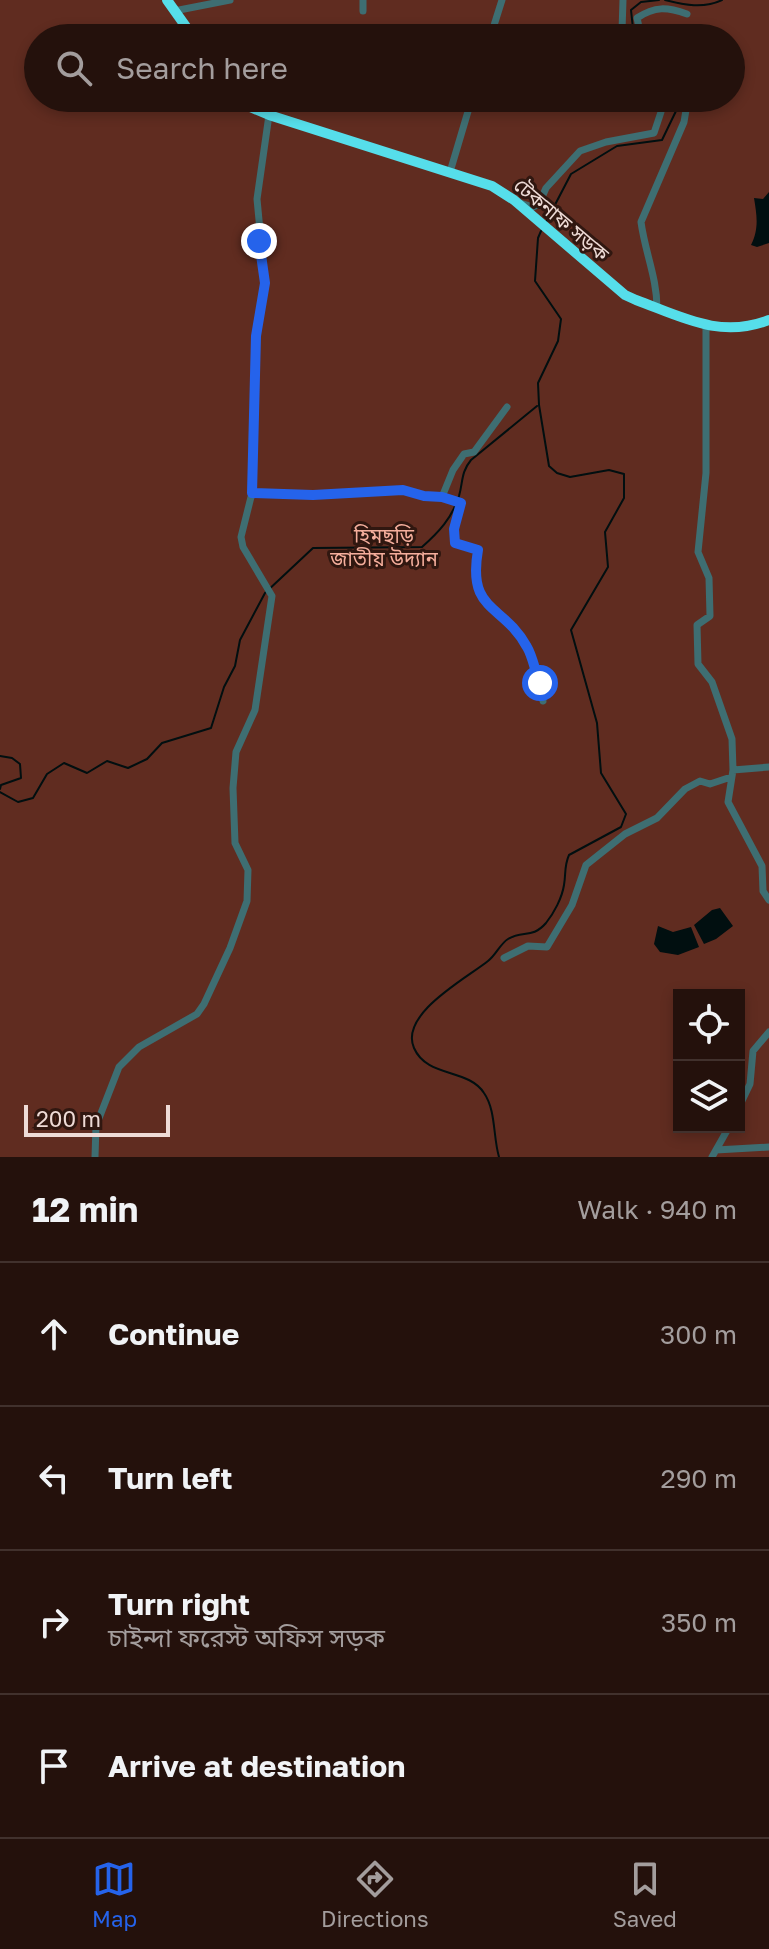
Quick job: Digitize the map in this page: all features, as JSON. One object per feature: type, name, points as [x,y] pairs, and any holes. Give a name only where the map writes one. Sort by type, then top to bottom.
[{"type":"highway","points":[[167,0],[184,24]]},
{"type":"highway","name":"টেকনাফ সড়ক","points":[[262,112],[492,186],[519,204],[625,295],[723,329],[748,328],[769,320]]},
{"type":"street","points":[[174,11],[230,0]]},
{"type":"street","points":[[363,0],[363,11]]},
{"type":"street","points":[[494,24],[502,0]]},
{"type":"street","points":[[622,24],[623,0]]},
{"type":"street","points":[[638,24],[637,18],[650,9],[668,8],[687,14]]},
{"type":"street","points":[[450,172],[468,112]]},
{"type":"street","points":[[519,204],[533,207],[539,204],[546,188],[580,151],[606,142],[654,133],[661,112]]},
{"type":"street","points":[[657,308],[657,286],[643,240],[641,222],[686,112]]},
{"type":"street","points":[[95,1157],[96,1126],[119,1067],[139,1047],[197,1014],[230,948],[247,901],[248,870],[235,843],[235,763],[240,741],[255,710],[272,596],[244,548],[241,537],[252,493],[256,336],[265,283],[257,199],[269,115]]},
{"type":"street","points":[[706,325],[706,473],[698,552],[709,578],[710,616],[697,625],[698,664],[712,682],[732,739],[728,802],[762,866],[763,891],[769,900]]},
{"type":"street","points":[[445,498],[453,470],[464,454],[474,452],[507,407]]},
{"type":"street","points":[[252,493],[313,495],[403,490],[461,503],[454,529],[455,543],[478,550],[474,573],[478,591],[484,601],[513,628],[527,648],[543,701]]},
{"type":"street","points":[[504,958],[528,946],[547,947],[572,905],[586,865],[625,834],[657,818],[685,789],[700,781],[710,784],[732,773],[769,767]]},
{"type":"street","points":[[745,1094],[750,1084],[753,1051],[769,1032]]},
{"type":"street","points":[[714,1154],[726,1133]]},
{"type":"street","points":[[714,1154],[769,1147]]},
{"type":"green space","name":"হিমছড়ি জাতীয় উদ্যান","points":[[0,0],[769,0],[769,1157],[0,1157]]},
{"type":"shaded area","points":[[769,192],[769,243],[757,247],[751,245],[757,222],[754,198],[763,199]]},
{"type":"shaded area","points":[[720,908],[733,926],[704,944],[694,925],[712,910]]},
{"type":"shaded area","points":[[658,926],[673,932],[691,927],[699,947],[678,955],[660,952],[654,944]]},
{"type":"waterway","points":[[632,24],[631,10],[641,2],[659,0]]},
{"type":"waterway","points":[[665,0],[687,5],[722,0]]},
{"type":"waterway","points":[[546,222],[571,174],[617,146],[662,140],[676,112]]},
{"type":"waterway","points":[[499,1157],[491,1107],[484,1093],[468,1080],[438,1069],[420,1058],[412,1035],[416,1022],[438,998],[488,961],[505,941],[541,928],[555,910],[561,895],[569,855],[621,827],[626,814],[601,773],[597,723],[571,630],[608,567],[605,532],[624,498],[624,474],[609,470],[570,477],[557,473],[549,466],[538,383],[558,341],[561,319],[535,281],[541,231]]},
{"type":"waterway","points":[[0,792],[18,802],[33,798],[47,774],[64,763],[87,773],[107,761],[128,768],[147,759],[162,743],[211,728],[224,687],[235,666],[240,640],[265,593],[313,548],[422,547],[453,511],[471,460],[537,406]]},
{"type":"waterway","points":[[0,756],[12,758],[20,764],[21,778],[1,785],[0,789]]},
{"type":"route","points":[[259,241],[265,283],[256,336],[252,493],[313,495],[403,490],[461,503],[454,529],[455,543],[478,550],[474,573],[478,591],[484,601],[513,628],[527,648],[540,683]]}]
